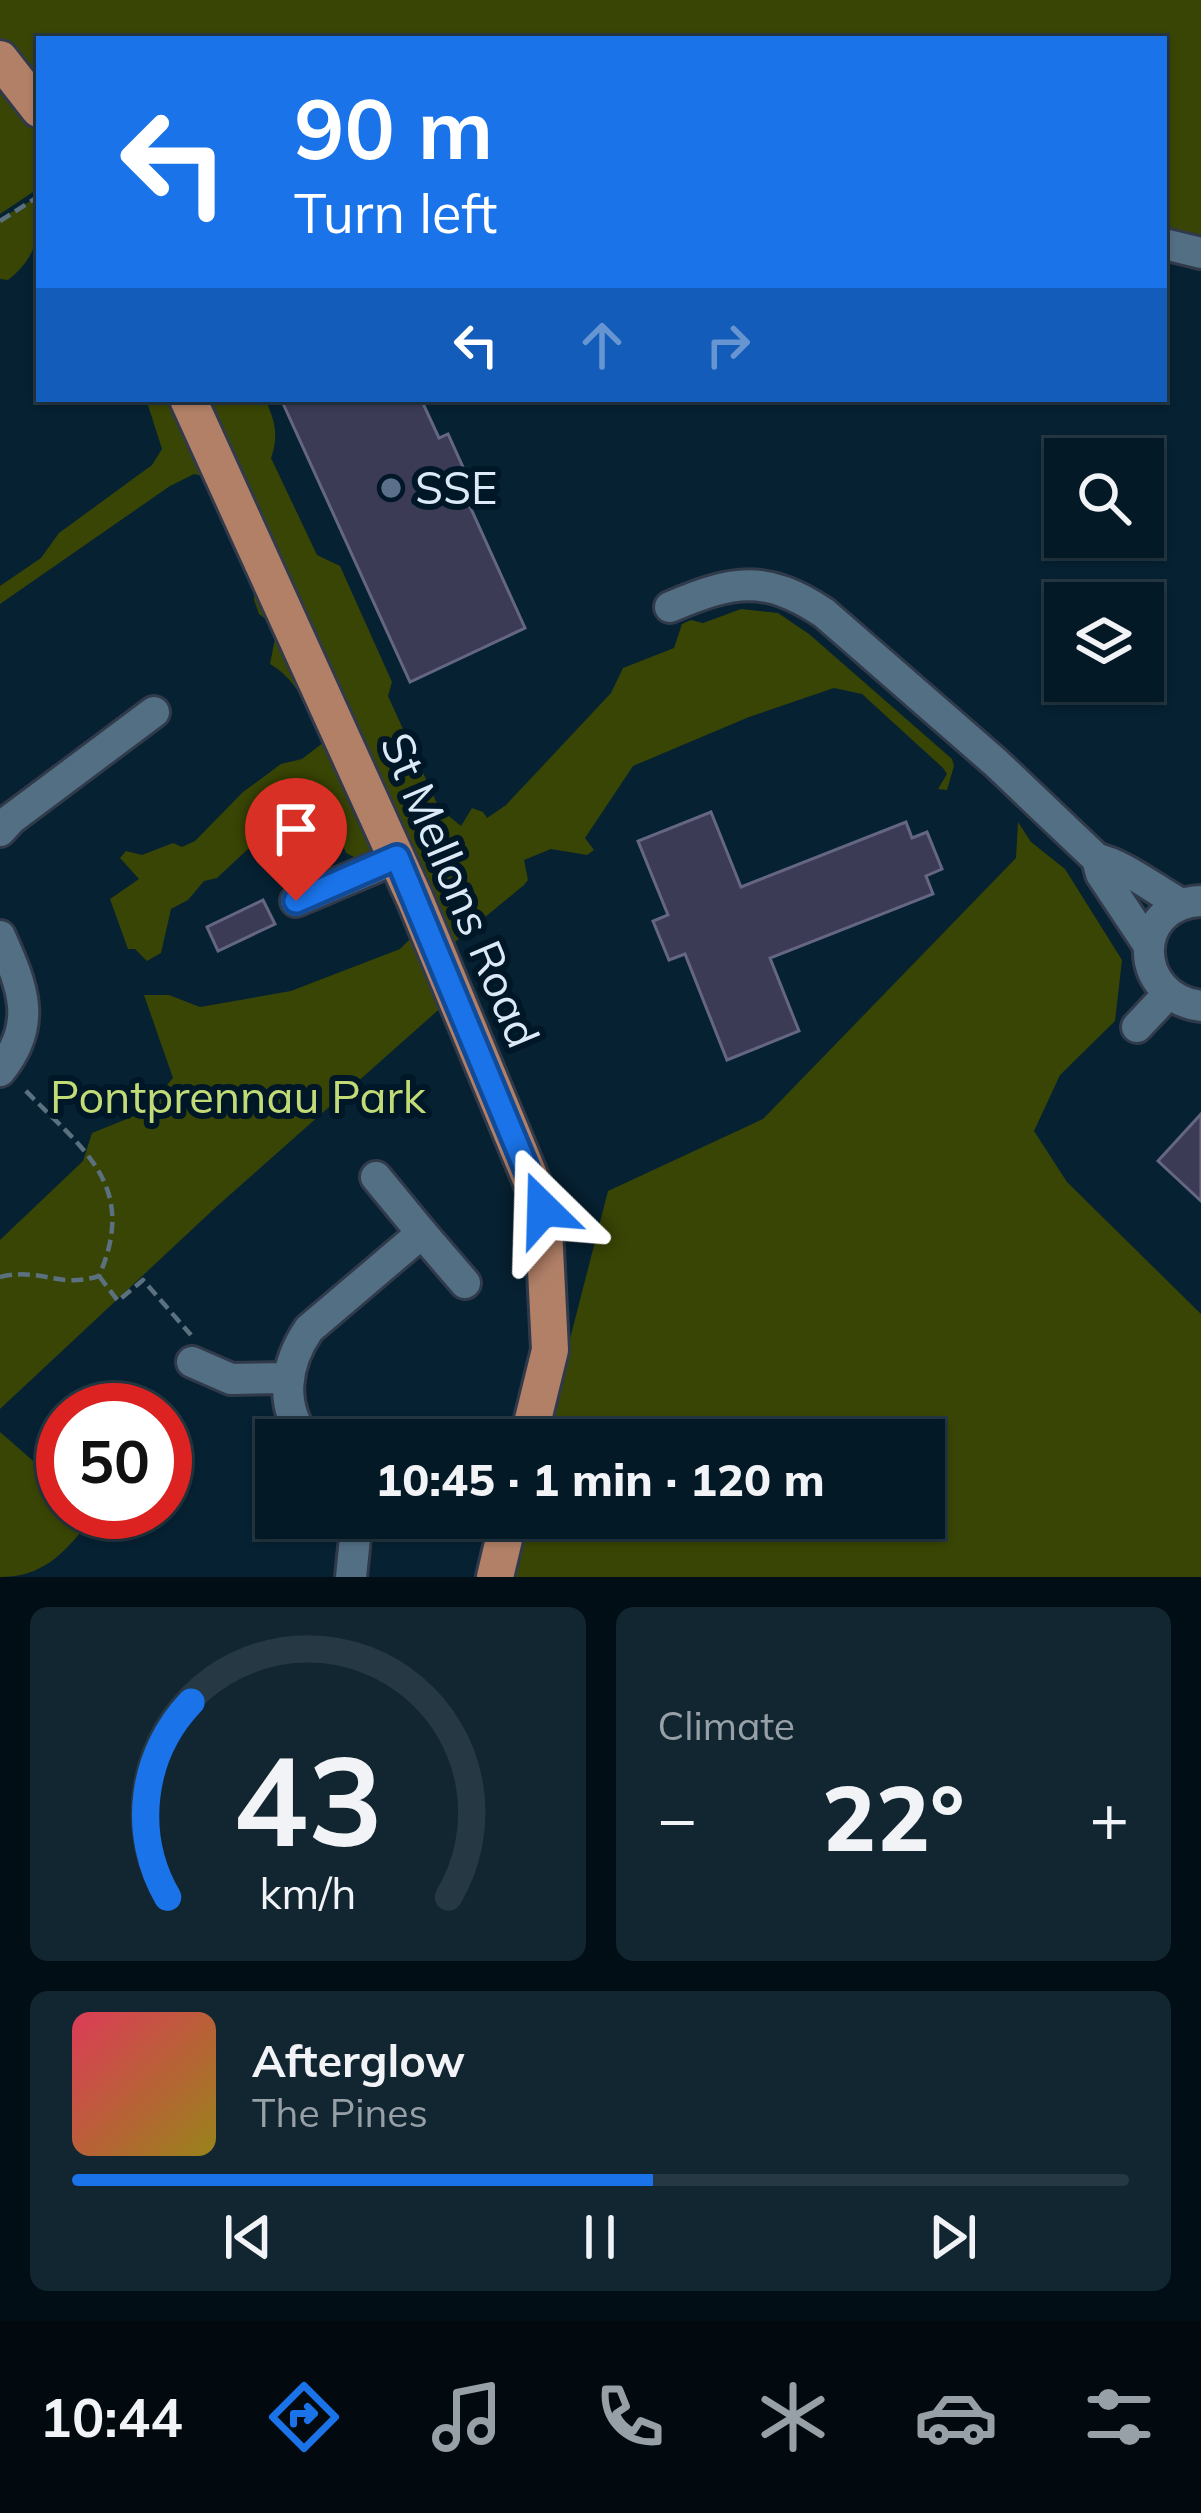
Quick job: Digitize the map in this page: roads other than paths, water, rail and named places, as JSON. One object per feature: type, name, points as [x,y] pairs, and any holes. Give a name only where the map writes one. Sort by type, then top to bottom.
[{"type":"main road","points":[[0,59],[36,105]]},
{"type":"main road","name":"St Mellons Road","points":[[189,402],[397,857],[543,1209],[550,1350],[533,1419]]},
{"type":"main road","points":[[495,1577],[504,1539]]},
{"type":"street","points":[[1167,245],[1201,253]]},
{"type":"street","points":[[670,607],[734,585],[774,587],[824,613],[995,762],[1097,859],[1101,874],[1149,946]]},
{"type":"street","points":[[0,831],[154,712]]},
{"type":"street","points":[[308,887],[397,857]]},
{"type":"street","points":[[1097,859],[1111,861],[1136,880],[1191,902]]},
{"type":"street","points":[[1191,902],[1165,913],[1149,946],[1149,964],[1168,994],[1201,1006]]},
{"type":"street","points":[[0,936],[22,987],[25,1010],[14,1053],[1,1070]]},
{"type":"street","points":[[1137,1027],[1168,994]]},
{"type":"street","points":[[376,1178],[465,1283]]},
{"type":"street","points":[[294,1419],[288,1378],[309,1329],[422,1233]]},
{"type":"street","points":[[198,1363],[231,1378],[288,1378]]},
{"type":"street","points":[[351,1577],[355,1539]]},
{"type":"place","name":"SSE","points":[[391,488]]},
{"type":"park label","name":"Pontprennau Park","points":[[238,1097]]}]
